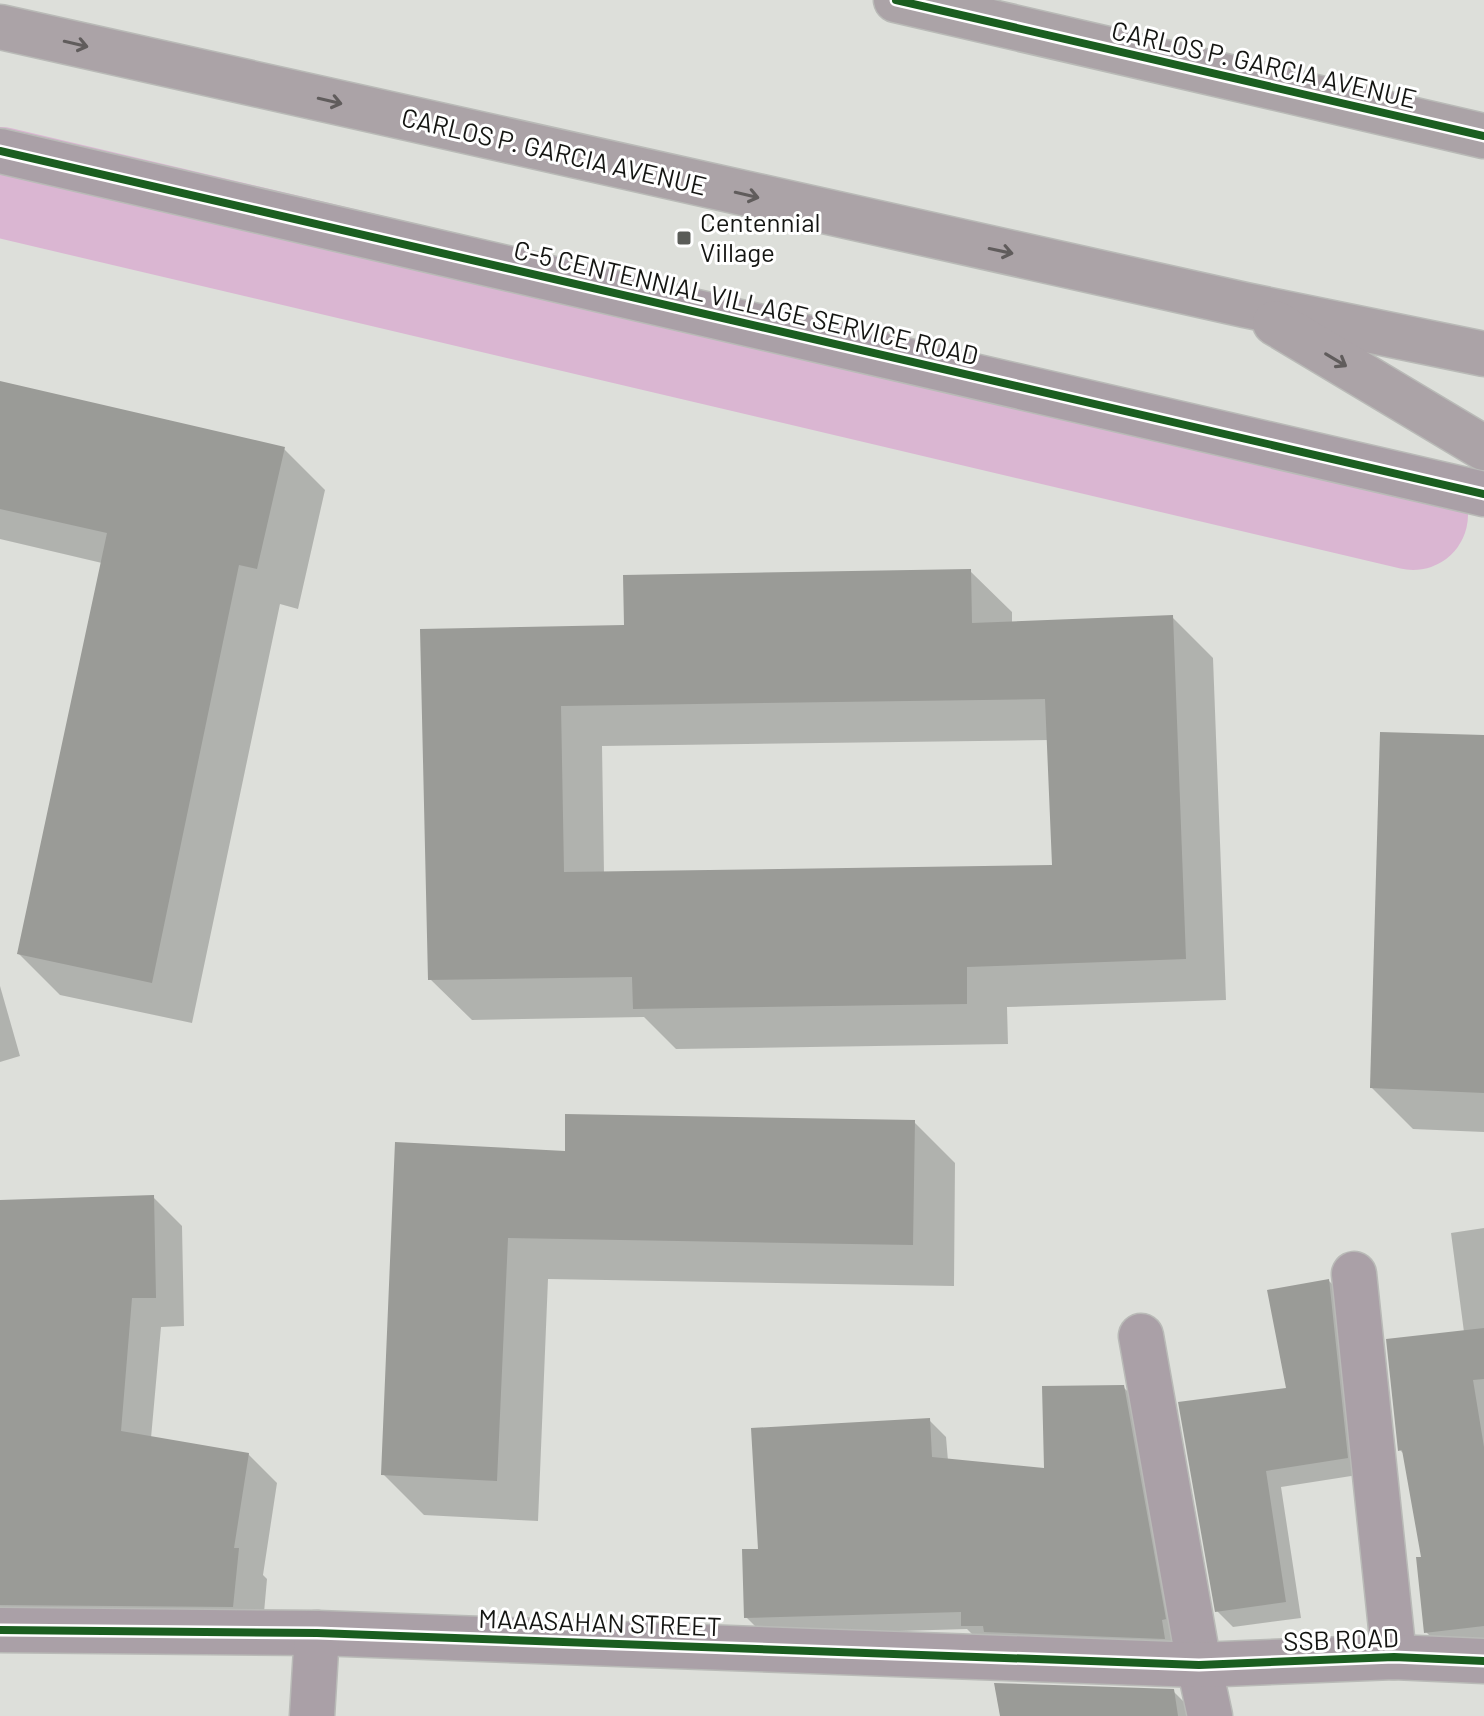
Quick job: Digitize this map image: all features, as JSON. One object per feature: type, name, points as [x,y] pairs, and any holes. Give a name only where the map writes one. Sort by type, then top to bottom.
[{"type":"main road","name":"CARLOS P. GARCIA AVENUE","points":[[896,0],[1484,136]]},
{"type":"main road","name":"CARLOS P. GARCIA AVENUE","points":[[0,27],[1245,305],[1484,354]]},
{"type":"main road","points":[[1245,305],[1484,448]]},
{"type":"street","name":"C-5 CENTENNIAL VILLAGE SERVICE ROAD","points":[[0,151],[1484,494]]},
{"type":"street","points":[[1354,1274],[1394,1657]]},
{"type":"street","points":[[1141,1336],[1210,1716]]},
{"type":"street","name":"MAAASAHAN STREET","points":[[0,1630],[317,1633],[1199,1665]]},
{"type":"street","points":[[312,1716],[317,1633]]},
{"type":"street","name":"SSB ROAD","points":[[1199,1665],[1394,1657],[1484,1661]]},
{"type":"building","points":[[0,381],[285,447],[257,569],[239,565],[152,983],[17,954],[107,533],[0,509]]},
{"type":"building","points":[[971,569],[972,623],[1173,615],[1186,959],[967,967],[967,1004],[633,1009],[632,977],[428,980],[420,629],[624,625],[623,575]],"holes":[[[1045,699],[1052,865],[564,872],[561,706]]]},
{"type":"building","points":[[1380,732],[1484,735],[1484,1093],[1370,1088]]},
{"type":"building","points":[[565,1114],[915,1120],[913,1245],[508,1238],[497,1481],[381,1475],[395,1142],[565,1151]]},
{"type":"building","points":[[154,1195],[156,1298],[132,1298],[121,1431],[249,1453],[234,1548],[239,1548],[233,1607],[0,1605],[0,1200]]},
{"type":"building","points":[[1329,1279],[1348,1458],[1266,1471],[1286,1602],[1215,1612],[1178,1402],[1286,1388],[1267,1290]]},
{"type":"building","points":[[1484,1328],[1484,1379],[1473,1380],[1484,1447],[1484,1626],[1424,1633],[1416,1557],[1421,1557],[1402,1450],[1398,1451],[1386,1339]]},
{"type":"building","points":[[1124,1385],[1166,1619],[1162,1620],[1165,1639],[984,1632],[983,1626],[961,1626],[961,1612],[744,1618],[742,1549],[758,1549],[751,1428],[930,1418],[932,1457],[1044,1468],[1042,1386]]},
{"type":"building","points":[[994,1683],[1174,1689],[1178,1716],[1000,1716]]},
{"type":"waterway","points":[[0,182],[1413,515]]},
{"type":"cycle path","points":[[896,0],[1484,136]]},
{"type":"cycle path","points":[[0,151],[1484,494]]},
{"type":"cycle path","points":[[0,1630],[317,1633],[1199,1665],[1394,1657],[1484,1661]]},
{"type":"place","name":"Centennial Village","points":[[684,238]]}]
